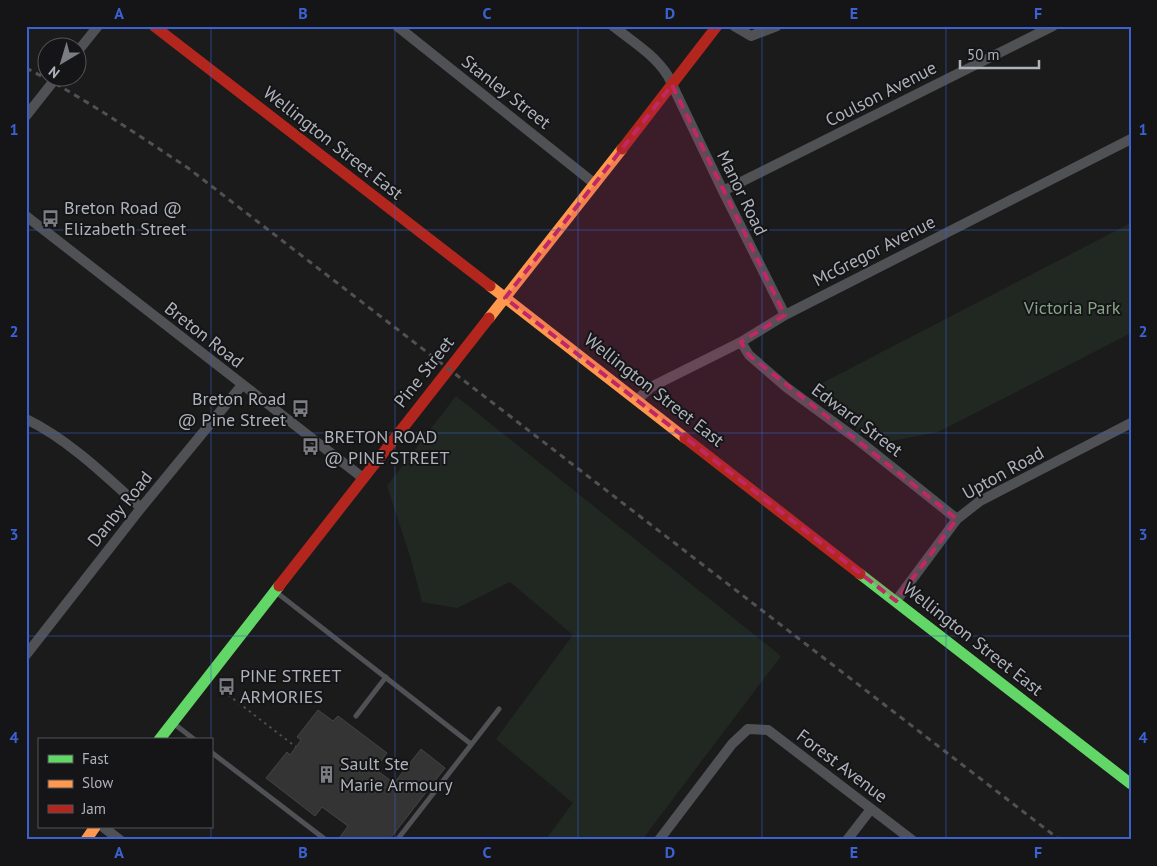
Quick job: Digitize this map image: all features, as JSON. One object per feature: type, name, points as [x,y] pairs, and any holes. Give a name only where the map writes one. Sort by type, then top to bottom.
[{"type":"main road","name":"Wellington Street East","points":[[154,26],[1131,784]]},
{"type":"main road","name":"Pine Street","points":[[160,738],[717,26]]},
{"type":"main road","points":[[86,840],[94,828]]},
{"type":"street","points":[[88,38],[98,26]]},
{"type":"street","name":"Stanley Street","points":[[397,26],[595,184]]},
{"type":"street","name":"Manor Road","points":[[613,26],[645,51],[668,76],[785,315]]},
{"type":"street","points":[[734,26],[751,36],[777,26]]},
{"type":"street","name":"Coulson Avenue","points":[[723,191],[1053,26]]},
{"type":"street","points":[[26,116],[48,88]]},
{"type":"street","name":"McGregor Avenue","points":[[638,400],[651,387],[741,342],[785,315],[1131,139]]},
{"type":"street","name":"Breton Road","points":[[26,216],[363,478]]},
{"type":"street","name":"Edward Street","points":[[741,342],[749,355],[786,387],[858,440],[957,520]]},
{"type":"street","name":"Danby Road","points":[[26,655],[141,508],[242,385]]},
{"type":"street","points":[[26,419],[85,459],[141,508]]},
{"type":"street","name":"Upton Road","points":[[896,601],[957,520],[980,501],[1131,423]]},
{"type":"street","name":"Forest Avenue","points":[[659,840],[732,744],[748,729],[768,730],[912,840]]},
{"type":"street","points":[[847,840],[871,809]]},
{"type":"street","points":[[104,828],[120,840]]},
{"type":"lane","points":[[275,591],[471,744]]},
{"type":"lane","points":[[356,716],[386,677]]},
{"type":"lane","points":[[397,840],[499,709]]},
{"type":"lane","points":[[172,722],[192,738]]},
{"type":"lane","points":[[212,753],[322,839]]},
{"type":"path","points":[[224,691],[296,747]]},
{"type":"highlighted area","points":[[672,85],[785,315],[741,342],[749,355],[957,519],[896,601],[505,298]]},
{"type":"green space","name":"Victoria Park","points":[[1131,223],[1131,333],[938,432],[876,444],[813,397],[822,383]]},
{"type":"green space","points":[[456,396],[781,656],[642,840],[545,840],[573,803],[496,739],[573,635],[510,582],[457,608],[422,602],[410,556],[387,486]]},
{"type":"building","name":"Sault Ste Marie Armoury","points":[[318,710],[333,721],[338,716],[387,753],[375,769],[394,783],[421,749],[445,768],[389,840],[338,840],[348,826],[322,807],[315,816],[266,778],[287,752],[290,755],[301,740],[297,737]]},
{"type":"railway","points":[[26,68],[88,103],[188,168],[1060,840]]},
{"type":"traffic: fast","points":[[860,574],[1131,784]]},
{"type":"traffic: fast","points":[[161,738],[279,586]]},
{"type":"traffic: slow","points":[[489,318],[622,149]]},
{"type":"traffic: slow","points":[[490,286],[685,438]]},
{"type":"traffic: slow","points":[[86,840],[94,828]]},
{"type":"traffic: jam","points":[[154,26],[490,286]]},
{"type":"traffic: jam","points":[[622,149],[717,26]]},
{"type":"traffic: jam","points":[[279,586],[489,318]]},
{"type":"traffic: jam","points":[[685,438],[860,574]]},
{"type":"place","name":"Breton Road @ Elizabeth Street","points":[[50,218]]},
{"type":"place","name":"Breton Road @ Pine Street","points":[[300,409]]},
{"type":"place","name":"BRETON ROAD @ PINE STREET","points":[[310,447]]},
{"type":"place","name":"PINE STREET ARMORIES","points":[[226,686]]},
{"type":"place","name":"Sault Ste Marie Armoury","points":[[326,774]]}]
